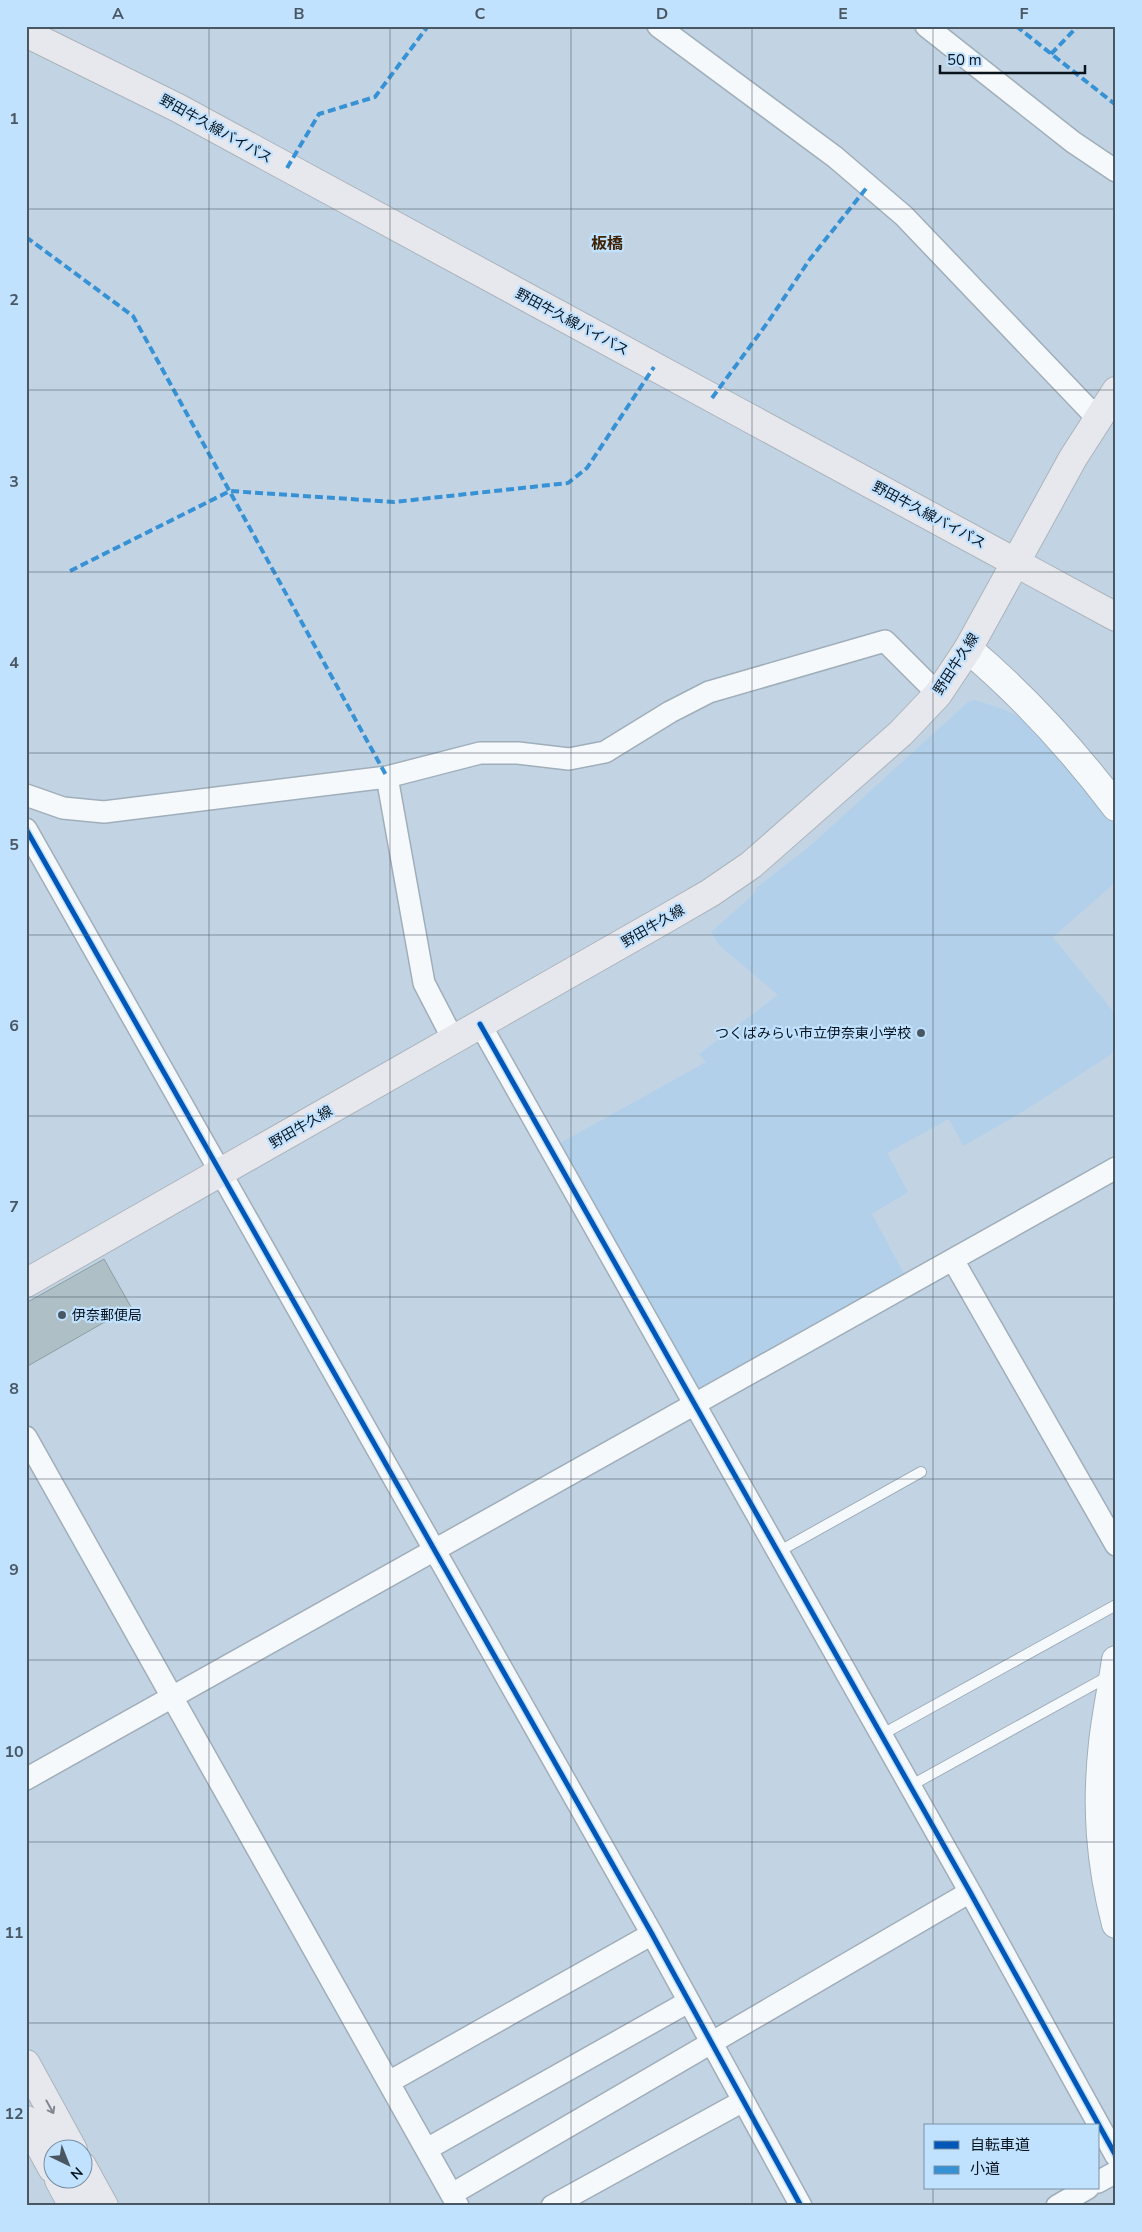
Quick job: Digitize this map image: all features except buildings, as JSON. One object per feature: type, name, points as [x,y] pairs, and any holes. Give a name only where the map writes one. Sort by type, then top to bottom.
[{"type":"main road","name":"野田牛久線バイパス","points":[[26,33],[178,108],[1116,617]]},
{"type":"main road","name":"野田牛久線","points":[[26,1283],[710,893],[752,865],[901,733],[938,694],[968,649],[1097,418],[1116,391]]},
{"type":"main road","points":[[26,2064],[68,2140]]},
{"type":"main road","points":[[26,2120],[42,2150]]},
{"type":"main road","points":[[92,2184],[104,2206]]},
{"type":"main road","points":[[64,2190],[73,2206]]},
{"type":"street","points":[[658,26],[835,157],[904,216],[1097,418]]},
{"type":"street","points":[[926,26],[1073,142],[1116,171]]},
{"type":"street","points":[[26,795],[63,808],[104,812],[387,777],[480,754],[518,753],[569,759],[605,752],[670,712],[709,692],[885,641],[938,694]]},
{"type":"street","points":[[968,649],[1016,691],[1063,742],[1116,807]]},
{"type":"street","points":[[387,777],[424,983],[453,1039]]},
{"type":"street","points":[[26,829],[652,1934],[801,2206]]},
{"type":"street","points":[[480,1024],[970,1892],[1098,2124]]},
{"type":"street","points":[[26,1779],[1116,1168]]},
{"type":"street","points":[[953,1260],[1116,1545]]},
{"type":"street","points":[[26,1437],[455,2200],[711,2044],[970,1892]]},
{"type":"street","points":[[1115,1667],[1103,1742],[1100,1838],[1105,1883],[1116,1924]]},
{"type":"street","points":[[389,2082],[652,1934]]},
{"type":"street","points":[[427,2149],[688,2002]]},
{"type":"street","points":[[552,2206],[743,2101]]},
{"type":"street","points":[[1100,2127],[1116,2156]]},
{"type":"street","points":[[1100,2181],[1116,2172]]},
{"type":"street","points":[[1057,2206],[1085,2190]]},
{"type":"lane","points":[[778,1552],[921,1472]]},
{"type":"lane","points":[[881,1735],[1116,1605]]},
{"type":"lane","points":[[910,1786],[1115,1667]]},
{"type":"shaded area","name":"つくばみらい市立伊奈東小学校","points":[[975,700],[1003,709],[1029,721],[1093,795],[1116,827],[1116,882],[1053,937],[1116,1015],[1116,1051],[1024,1111],[963,1146],[949,1119],[887,1153],[908,1192],[872,1214],[904,1274],[693,1391],[555,1146],[706,1062],[699,1054],[778,995],[719,945],[711,932],[755,893],[756,888],[810,846],[968,702]]},
{"type":"marked path","points":[[287,168],[319,114],[375,97],[428,26]]},
{"type":"marked path","points":[[1016,26],[1116,105]]},
{"type":"marked path","points":[[1051,54],[1078,26]]},
{"type":"marked path","points":[[712,398],[768,322],[810,259],[868,186]]},
{"type":"marked path","points":[[26,237],[133,316],[387,777]]},
{"type":"marked path","points":[[70,571],[230,491],[394,502],[568,483],[587,468],[654,367]]},
{"type":"cycle path","points":[[26,829],[652,1934],[801,2206]]},
{"type":"cycle path","points":[[480,1024],[970,1892],[1098,2124]]},
{"type":"cycle path","points":[[1100,2127],[1116,2156]]},
{"type":"place","name":"つくばみらい市立伊奈東小学校","points":[[921,1033]]},
{"type":"place","name":"伊奈郵便局","points":[[62,1315]]},
{"type":"district","name":"板橋","points":[[607,244]]}]
